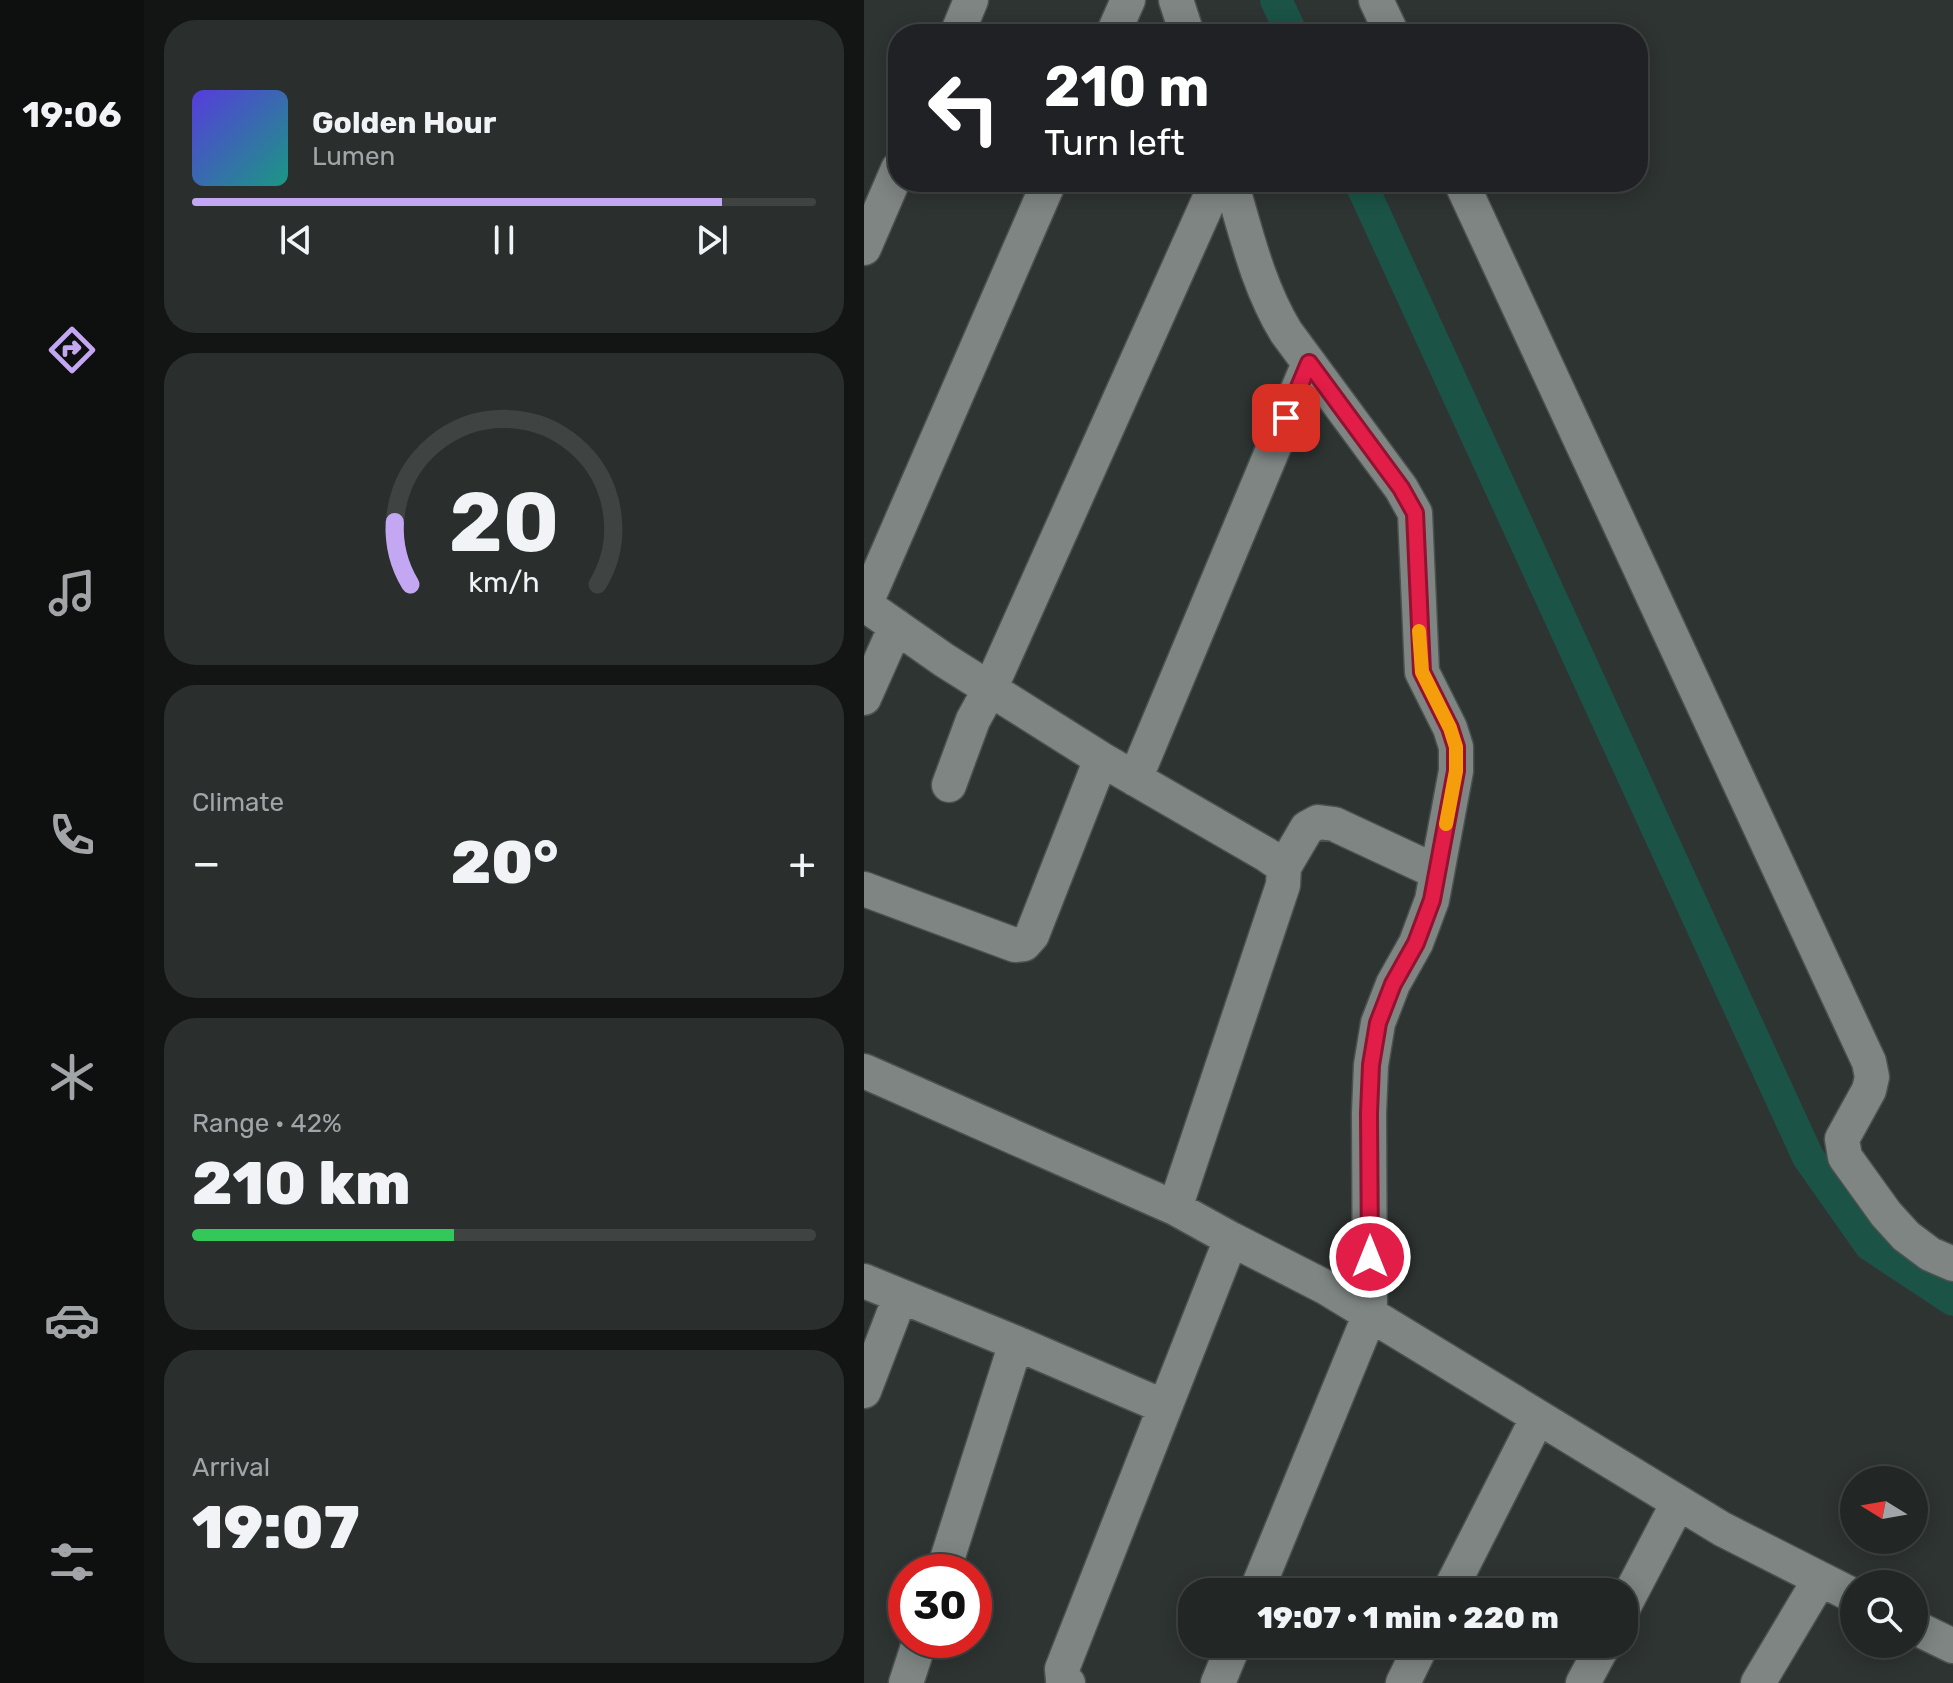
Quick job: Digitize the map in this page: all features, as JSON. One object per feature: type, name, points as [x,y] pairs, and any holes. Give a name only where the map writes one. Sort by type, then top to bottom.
[{"type":"street","points":[[961,24],[971,0]]},
{"type":"street","points":[[1117,24],[1128,0]]},
{"type":"street","points":[[1176,0],[1184,24]]},
{"type":"street","points":[[1376,0],[1387,24]]},
{"type":"street","points":[[864,248],[888,192]]},
{"type":"street","points":[[1045,192],[865,605],[1101,759],[1284,867]]},
{"type":"street","points":[[949,785],[973,720],[990,689],[1213,192]]},
{"type":"street","points":[[1234,192],[1272,309],[1401,488],[1415,513],[1422,672],[1456,747],[1456,771],[1432,900],[1416,943],[1393,984],[1378,1023],[1371,1065],[1370,1314],[1262,1578]]},
{"type":"street","points":[[1466,192],[1869,1062],[1872,1077],[1869,1090],[1842,1139],[1845,1157],[1906,1236],[1930,1254],[1953,1264]]},
{"type":"street","points":[[1135,779],[1309,363]]},
{"type":"street","points":[[864,698],[896,626]]},
{"type":"street","points":[[864,889],[1015,945],[1024,944],[1032,935],[1101,759]]},
{"type":"street","points":[[1175,1208],[1283,885],[1284,867],[1307,828],[1318,822],[1334,824],[1437,872]]},
{"type":"street","points":[[864,1071],[1175,1208],[1325,1287],[1722,1529],[1840,1589]]},
{"type":"street","points":[[1068,1683],[1063,1680],[1062,1669],[1231,1239]]},
{"type":"street","points":[[864,1281],[1165,1407]]},
{"type":"street","points":[[864,1391],[900,1297]]},
{"type":"street","points":[[949,1554],[1016,1343]]},
{"type":"street","points":[[1456,1578],[1538,1417]]},
{"type":"street","points":[[1638,1579],[1678,1503]]},
{"type":"street","points":[[1758,1683],[1820,1579]]},
{"type":"street","points":[[1928,1634],[1953,1646]]},
{"type":"street","points":[[906,1683],[914,1658]]},
{"type":"street","points":[[1218,1683],[1228,1658]]},
{"type":"street","points":[[1403,1683],[1415,1658]]},
{"type":"street","points":[[1583,1683],[1596,1658]]},
{"type":"waterway","points":[[1276,0],[1287,24]]},
{"type":"waterway","points":[[1365,192],[1808,1157],[1870,1245],[1953,1300]]},
{"type":"slow traffic","points":[[1419,631],[1422,672],[1456,747],[1456,771],[1446,824]]},
{"type":"route","points":[[1286,418],[1309,363],[1401,488],[1415,513],[1422,672],[1456,747],[1456,771],[1432,900],[1416,943],[1393,984],[1378,1023],[1371,1065],[1369,1113],[1370,1257]]}]
